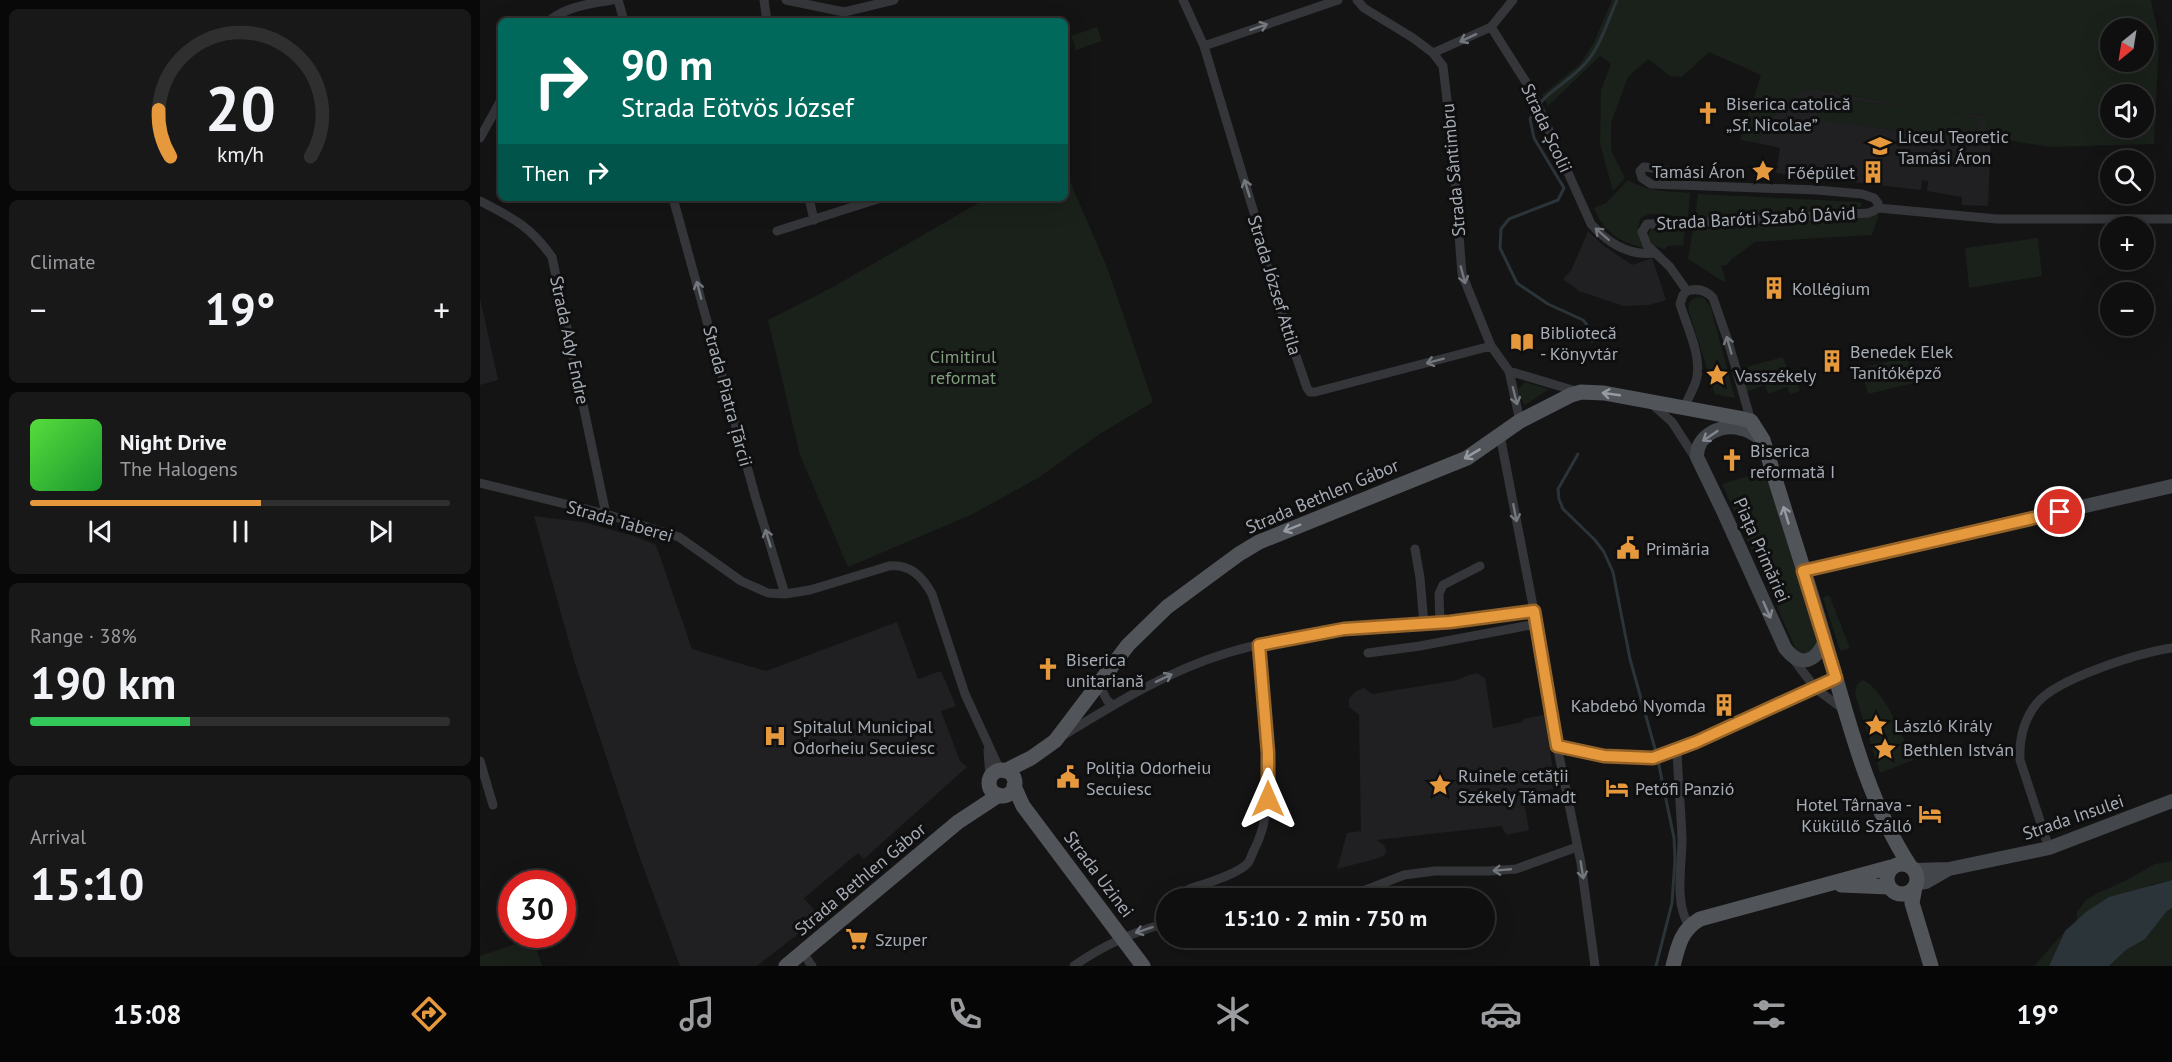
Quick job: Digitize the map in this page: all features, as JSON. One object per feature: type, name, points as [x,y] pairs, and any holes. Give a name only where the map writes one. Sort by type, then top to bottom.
[{"type":"main road","name":"Piața Primăriei","points":[[1581,392],[1640,399],[1751,421],[1762,440],[1825,641],[1844,710],[1887,828]]},
{"type":"main road","name":"Strada Bethlen Gábor","points":[[1002,778],[1055,741],[1128,645],[1151,621],[1182,594],[1239,554],[1259,542],[1458,462],[1520,421],[1581,392]]},
{"type":"main road","points":[[1698,462],[1697,453],[1700,443],[1715,431],[1731,427],[1739,428],[1749,431],[1762,440]]},
{"type":"main road","name":"Piața Primăriei","points":[[1698,462],[1724,513],[1782,643],[1789,653]]},
{"type":"main road","points":[[1803,571],[2172,486]]},
{"type":"main road","points":[[1789,653],[1801,660],[1810,660],[1818,654],[1825,641]]},
{"type":"main road","points":[[1002,778],[992,790],[1023,806]]},
{"type":"main road","points":[[1002,778],[1023,806]]},
{"type":"main road","points":[[958,822],[1002,778]]},
{"type":"main road","points":[[958,822],[1000,795]]},
{"type":"main road","name":"Strada Insulei","points":[[1914,877],[1926,882],[1949,869],[2049,848],[2172,801]]},
{"type":"main road","name":"Strada Uzinei","points":[[1023,806],[1143,966]]},
{"type":"main road","name":"Strada Bethlen Gábor","points":[[786,966],[958,822]]},
{"type":"main road","points":[[1887,828],[1886,837],[1892,867],[1886,877],[1891,890],[1924,943]]},
{"type":"main road","points":[[1887,828],[1914,877],[1912,903],[1931,966]]},
{"type":"main road","points":[[1673,966],[1680,941],[1689,926],[1700,919],[1899,864],[1914,877]]},
{"type":"main road","points":[[1829,884],[1891,890],[1905,894],[1914,877]]},
{"type":"street","points":[[554,18],[574,7],[612,0]]},
{"type":"street","points":[[618,0],[623,18]]},
{"type":"street","points":[[764,0],[767,18]]},
{"type":"street","points":[[786,0],[844,12],[894,0]]},
{"type":"street","name":"Strada József Attila","points":[[1183,0],[1204,46],[1257,223],[1272,286],[1307,388],[1315,392],[1491,346]]},
{"type":"street","points":[[1204,46],[1338,0]]},
{"type":"street","name":"Strada Sântimbru","points":[[1358,0],[1364,8],[1413,38],[1440,61],[1444,72],[1452,143],[1462,274],[1491,346],[1509,371]]},
{"type":"street","points":[[1432,53],[1491,27],[1513,0]]},
{"type":"street","points":[[854,10],[858,18]]},
{"type":"street","name":"Strada Școlii","points":[[1491,27],[1531,90],[1591,224],[1602,236],[1627,251],[1639,254],[1654,253]]},
{"type":"street","points":[[480,138],[498,105]]},
{"type":"street","name":"Strada Baróti Szabó Dávid","points":[[1698,170],[1670,173],[1644,167],[1640,171],[1642,178],[1651,184],[1817,190],[1862,194],[1877,200],[1878,208]]},
{"type":"street","name":"Strada Ady Endre","points":[[480,201],[523,224],[552,257],[606,514]]},
{"type":"street","name":"Strada Piatra Țărcii","points":[[674,201],[756,500],[785,594]]},
{"type":"street","points":[[810,201],[814,220]]},
{"type":"street","points":[[777,231],[872,201]]},
{"type":"street","name":"Strada Baróti Szabó Dávid","points":[[1687,291],[1670,267],[1654,253],[1642,236],[1643,227],[1650,222],[1690,224],[1868,213],[1878,208],[1997,219],[2172,219]]},
{"type":"street","points":[[1684,407],[1696,381],[1698,370],[1697,358],[1680,304],[1687,291],[1703,291],[1713,298],[1751,421]]},
{"type":"street","points":[[1520,421],[1509,371],[1581,392]]},
{"type":"street","name":"Piața Primăriei","points":[[1640,399],[1666,415],[1698,462]]},
{"type":"street","points":[[1500,435],[1577,847],[1595,966]]},
{"type":"street","name":"Strada Taberei","points":[[480,483],[606,514],[679,537],[751,586],[768,593],[785,594],[810,590],[889,566],[903,566],[918,574],[932,594],[965,694],[1002,778]]},
{"type":"street","points":[[1415,549],[1424,624]]},
{"type":"street","points":[[1440,623],[1439,594],[1443,585],[1480,567]]},
{"type":"street","points":[[1055,741],[1112,705],[1193,665],[1229,652],[1344,629],[1440,623],[1534,611]]},
{"type":"street","points":[[1368,653],[1431,644],[1536,624]]},
{"type":"street","points":[[1192,888],[1217,880],[1247,863],[1265,824],[1268,799],[1268,753],[1259,645]]},
{"type":"street","points":[[2049,848],[2020,759],[2019,746],[2022,731],[2035,706],[2053,690],[2095,670],[2130,657],[2172,648]]},
{"type":"street","name":"Piața Primăriei","points":[[1789,653],[1816,689],[1844,710]]},
{"type":"street","points":[[1557,746],[1604,756],[1658,756],[1677,750],[1836,678]]},
{"type":"street","points":[[1099,685],[1112,705]]},
{"type":"street","points":[[1677,750],[1682,838],[1682,900],[1684,918],[1689,926]]},
{"type":"street","points":[[480,761],[493,805]]},
{"type":"street","points":[[1371,888],[1404,875],[1434,871],[1516,869],[1577,847]]},
{"type":"street","points":[[1074,966],[1122,937],[1156,926]]},
{"type":"street","points":[[803,952],[812,966]]},
{"type":"shaded area","name":"Liceul Teoretic Tamási Áron","points":[[1816,89],[1929,110],[1985,116],[1985,136],[1991,137],[1988,206],[1962,205],[1962,197],[1927,191],[1928,181],[1922,180],[1921,190],[1776,173],[1780,148],[1757,143],[1770,119],[1784,104],[1800,92]]},
{"type":"shaded area","points":[[1588,231],[1604,246],[1632,265],[1652,258],[1666,300],[1649,305],[1623,306],[1579,291],[1563,279],[1571,271]]},
{"type":"shaded area","points":[[480,298],[498,380],[480,385]]},
{"type":"shaded area","name":"Spitalul Municipal Odorheiu Secuiesc","points":[[534,516],[583,522],[634,536],[656,545],[692,649],[766,671],[897,622],[918,679],[941,671],[956,706],[941,711],[960,761],[967,767],[864,859],[858,853],[804,898],[820,917],[757,966],[680,966],[641,861],[574,660]]},
{"type":"shaded area","points":[[1477,673],[1485,678],[1493,728],[1544,715],[1556,788],[1523,796],[1529,830],[1507,835],[1501,826],[1377,840],[1384,845],[1385,855],[1337,869],[1347,833],[1361,831],[1359,715],[1349,707],[1349,698],[1356,691],[1364,688],[1372,694],[1458,680]]},
{"type":"shaded area","points":[[2172,880],[2172,908],[2167,911],[2145,939],[2126,950],[2109,966],[2049,966],[2065,931],[2086,912],[2109,897]]},
{"type":"green space","points":[[1612,0],[2151,0],[2159,38],[2154,144],[2051,147],[1985,137],[1985,116],[1939,111],[1981,118],[1977,143],[1820,120],[1823,96],[1923,109],[1816,89],[1795,96],[1780,108],[1757,143],[1740,140],[1761,75],[1709,52],[1682,77],[1670,76],[1648,59],[1628,77],[1611,123],[1611,150],[1625,178],[1613,191],[1600,144],[1601,90],[1611,64],[1600,56],[1548,106],[1542,95],[1580,64],[1593,44]]},
{"type":"green space","points":[[1097,27],[1102,41],[1076,50],[1071,36]]},
{"type":"green space","name":"Cimitirul reformat","points":[[1068,177],[1107,267],[1153,402],[1098,435],[1038,478],[973,514],[848,567],[800,455],[768,320],[833,287],[982,201],[1068,201]]},
{"type":"green space","points":[[1628,180],[1650,189],[1690,193],[1688,217],[1649,214],[1641,218],[1639,230],[1647,249],[1614,236],[1598,217],[1594,208],[1606,203]]},
{"type":"green space","points":[[1698,194],[1862,203],[1861,207],[1695,219]]},
{"type":"green space","points":[[1879,215],[1872,235],[1755,242],[1727,265],[1721,266],[1726,281],[1724,282],[1688,259],[1693,230]]},
{"type":"green space","points":[[1651,228],[1685,230],[1683,245],[1666,246],[1666,249],[1657,247],[1648,236]]},
{"type":"green space","points":[[2038,238],[2042,276],[1969,288],[1965,248]]},
{"type":"green space","points":[[1697,297],[1704,298],[1711,308],[1735,398],[1715,394],[1688,309],[1690,301]]},
{"type":"green space","points":[[1783,357],[1789,373],[1794,372],[1800,391],[1790,394],[1787,387],[1768,394],[1765,385],[1746,392],[1739,369]]},
{"type":"green space","points":[[1908,357],[1914,383],[1868,394],[1861,368]]},
{"type":"green space","points":[[1525,382],[1549,389],[1525,405],[1520,399],[1518,389]]},
{"type":"green space","points":[[1765,471],[1817,638],[1817,649],[1804,657],[1796,650],[1722,484]]},
{"type":"green space","points":[[1829,595],[1850,648],[1841,651],[1823,598]]},
{"type":"green space","points":[[1863,680],[1879,693],[1886,704],[1913,760],[1880,773],[1855,694],[1857,684]]},
{"type":"green space","points":[[2172,861],[2172,880],[2153,884],[2077,920],[2077,912],[2086,900],[2155,864]]},
{"type":"green space","points":[[2172,908],[2172,966],[2109,966],[2126,950],[2145,939],[2167,911]]},
{"type":"green space","points":[[2065,931],[2049,966],[2034,966]]},
{"type":"green space","points":[[504,948],[536,948],[542,966],[480,966],[480,956]]},
{"type":"waterway","points":[[1592,341],[1592,331],[1583,320],[1548,304],[1517,283],[1500,248],[1501,229],[1509,219],[1558,200],[1564,188],[1534,138],[1530,119],[1541,101],[1589,59],[1601,38],[1617,0]]},
{"type":"waterway","points":[[1578,454],[1558,489],[1559,499],[1563,509],[1604,552],[1613,572],[1630,659],[1657,756],[1674,838],[1672,903],[1656,966]]},
{"type":"place","name":"Biserica catolică „Sf. Nicolae”","points":[[1708,113]]},
{"type":"place","name":"Liceul Teoretic Tamási Áron","points":[[1880,146]]},
{"type":"place","name":"Tamási Áron","points":[[1763,171]]},
{"type":"place","name":"Főépület","points":[[1873,172]]},
{"type":"place","name":"Kollégium","points":[[1774,288]]},
{"type":"place","name":"Bibliotecă - Könyvtár","points":[[1522,342]]},
{"type":"place","name":"Benedek Elek Tanítóképző","points":[[1832,361]]},
{"type":"place","name":"Vasszékely","points":[[1717,375]]},
{"type":"place","name":"Biserica reformată I","points":[[1732,460]]},
{"type":"place","name":"Primăria","points":[[1628,548]]},
{"type":"place","name":"Biserica unitariană","points":[[1048,669]]},
{"type":"place","name":"Kabdebó Nyomda","points":[[1724,705]]},
{"type":"place","name":"László Király","points":[[1876,725]]},
{"type":"place","name":"Spitalul Municipal Odorheiu Secuiesc","points":[[775,736]]},
{"type":"place","name":"Bethlen István","points":[[1885,749]]},
{"type":"place","name":"Poliția Odorheiu Secuiesc","points":[[1068,777]]},
{"type":"place","name":"Ruinele cetății Székely Támadt","points":[[1440,785]]},
{"type":"place","name":"Petőfi Panzió","points":[[1617,788]]},
{"type":"place","name":"Hotel Târnava - Küküllő Szálló","points":[[1930,814]]},
{"type":"place","name":"Szuper","points":[[857,939]]},
{"type":"route","points":[[1268,799],[1268,753],[1259,645],[1344,629],[1450,622],[1534,611],[1557,746],[1619,758],[1653,758],[1696,742],[1836,678],[1803,571],[2060,512]]}]
